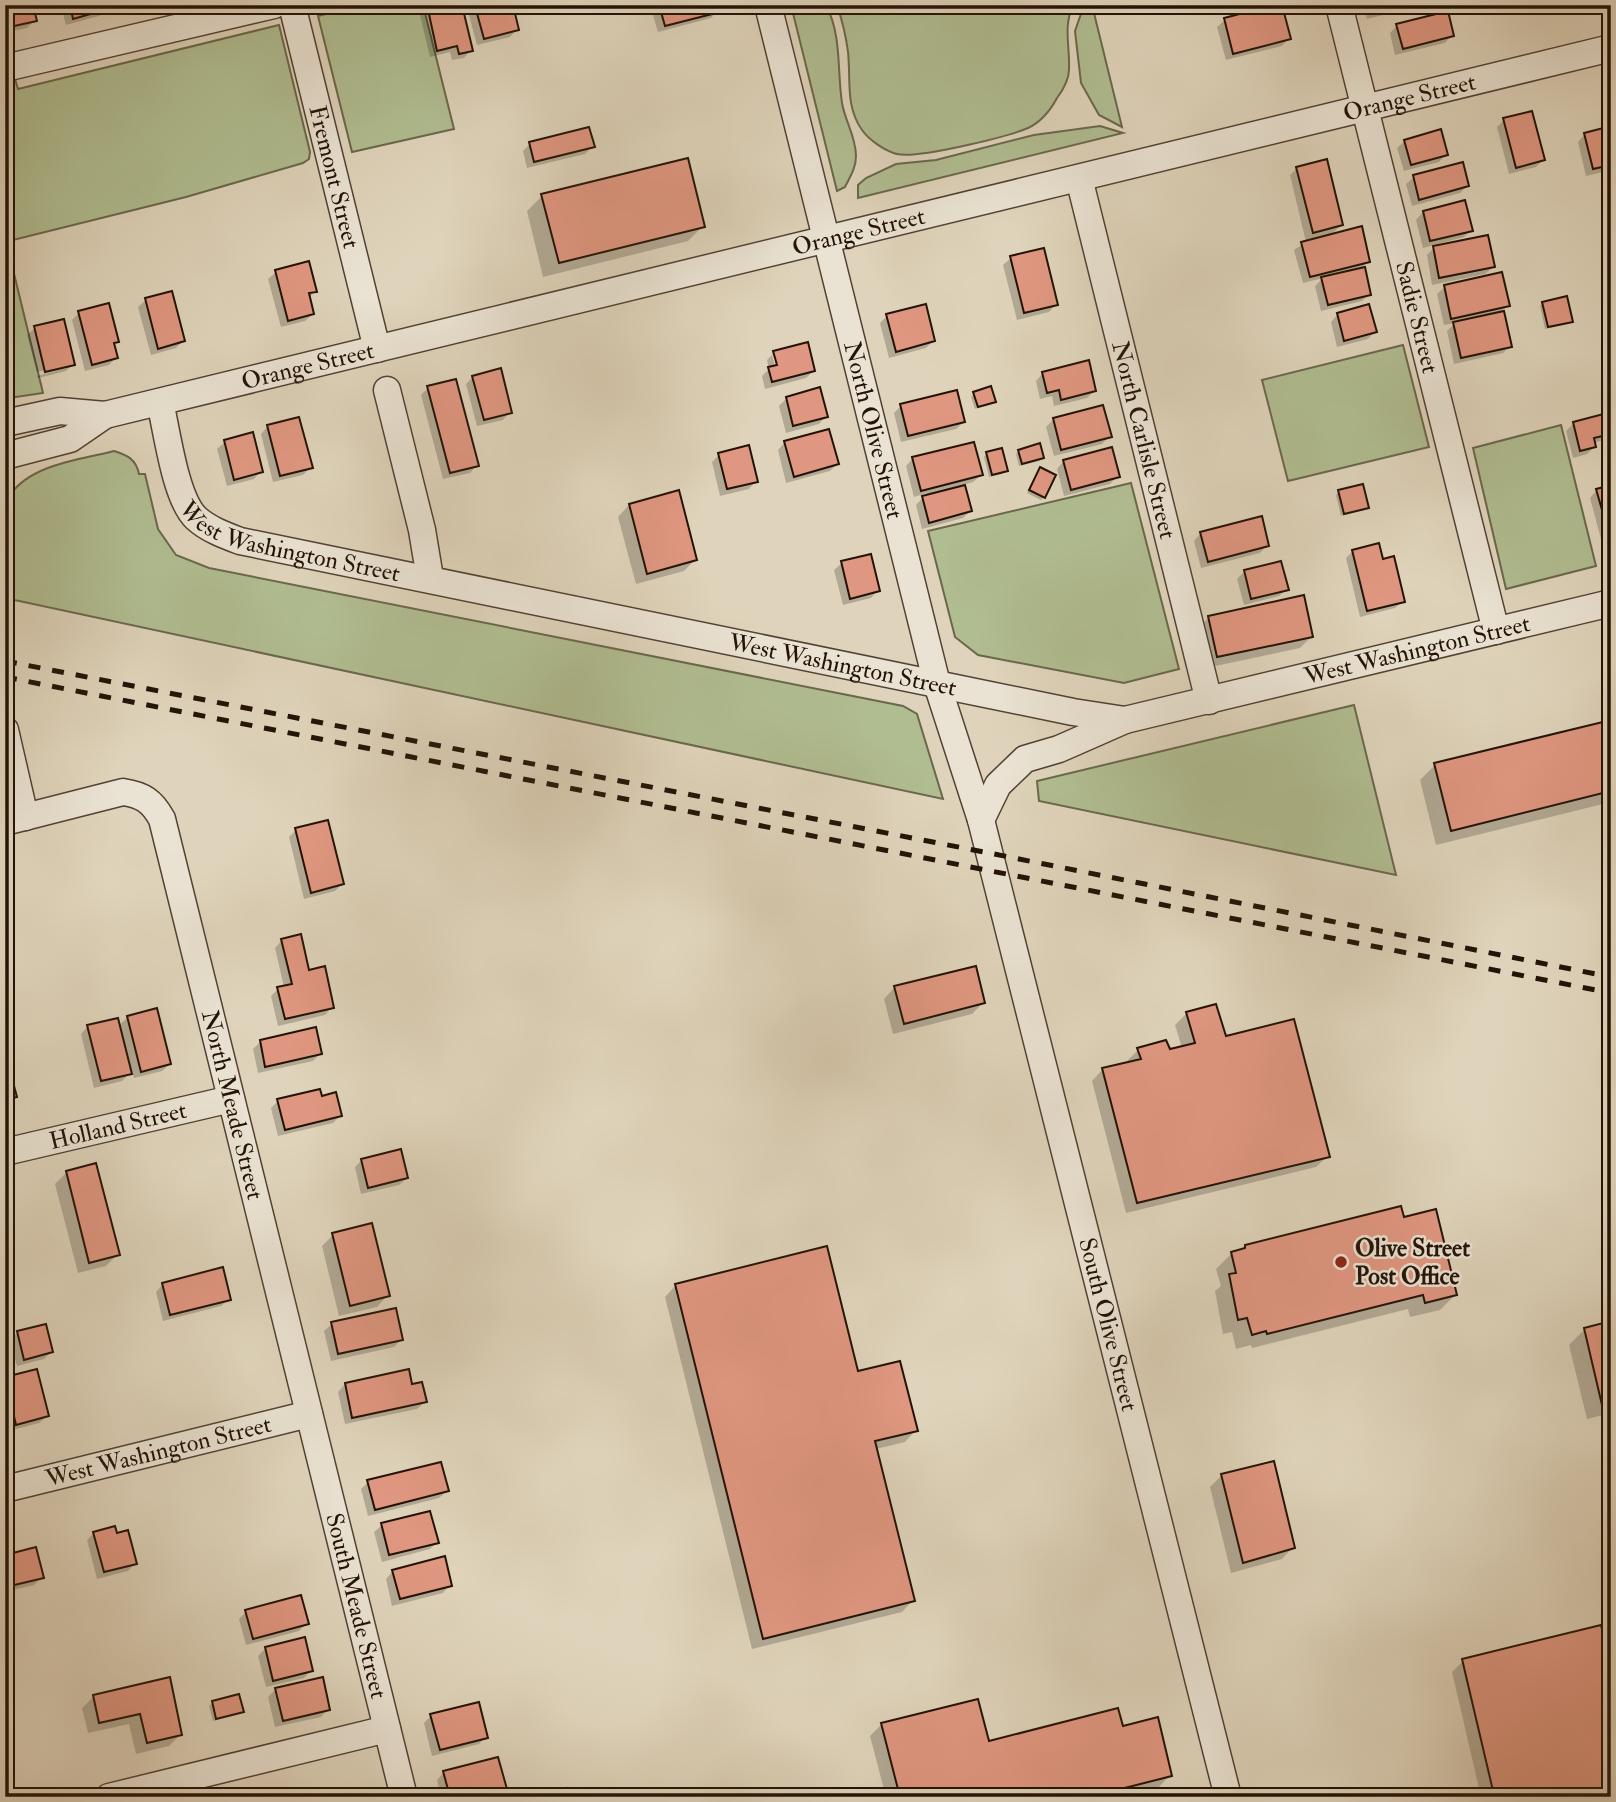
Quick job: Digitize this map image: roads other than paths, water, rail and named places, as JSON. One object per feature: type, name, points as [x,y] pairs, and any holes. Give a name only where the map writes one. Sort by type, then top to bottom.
[{"type":"street","points":[[5,68],[274,5]]},
{"type":"street","name":"Fremont Street","points":[[292,5],[377,349]]},
{"type":"street","name":"North Olive Street","points":[[768,5],[937,684],[989,853]]},
{"type":"street","name":"Sadie Street","points":[[1339,5],[1496,631]]},
{"type":"street","name":"Orange Street","points":[[5,423],[60,411],[105,415],[1611,48]]},
{"type":"street","name":"North Carlisle Street","points":[[1079,178],[1209,701]]},
{"type":"street","points":[[387,390],[422,530],[430,578]]},
{"type":"street","name":"West Washington Street","points":[[160,402],[181,495],[194,517],[216,531],[240,541],[1073,712],[1125,720],[1611,603]]},
{"type":"street","name":"Orange Street","points":[[5,456],[70,439],[105,415]]},
{"type":"street","name":"Orange Street","points":[[5,479],[19,463],[40,447]]},
{"type":"street","points":[[981,820],[998,785],[1025,759],[1059,749],[1125,720]]},
{"type":"street","points":[[5,730],[15,820]]},
{"type":"street","name":"North Meade Street","points":[[15,820],[123,792],[148,799],[162,819],[309,1415]]},
{"type":"street","name":"South Olive Street","points":[[989,853],[1227,1797]]},
{"type":"street","name":"Holland Street","points":[[5,1152],[231,1099]]},
{"type":"street","name":"West Washington Street","points":[[5,1489],[309,1415]]},
{"type":"street","name":"South Meade Street","points":[[309,1415],[404,1797]]},
{"type":"street","points":[[108,1797],[387,1729]]},
{"type":"railway","points":[[5,661],[1611,977]]},
{"type":"railway","points":[[5,677],[1611,993]]},
{"type":"place","name":"Olive Street Post Office","points":[[1341,1262]]}]
